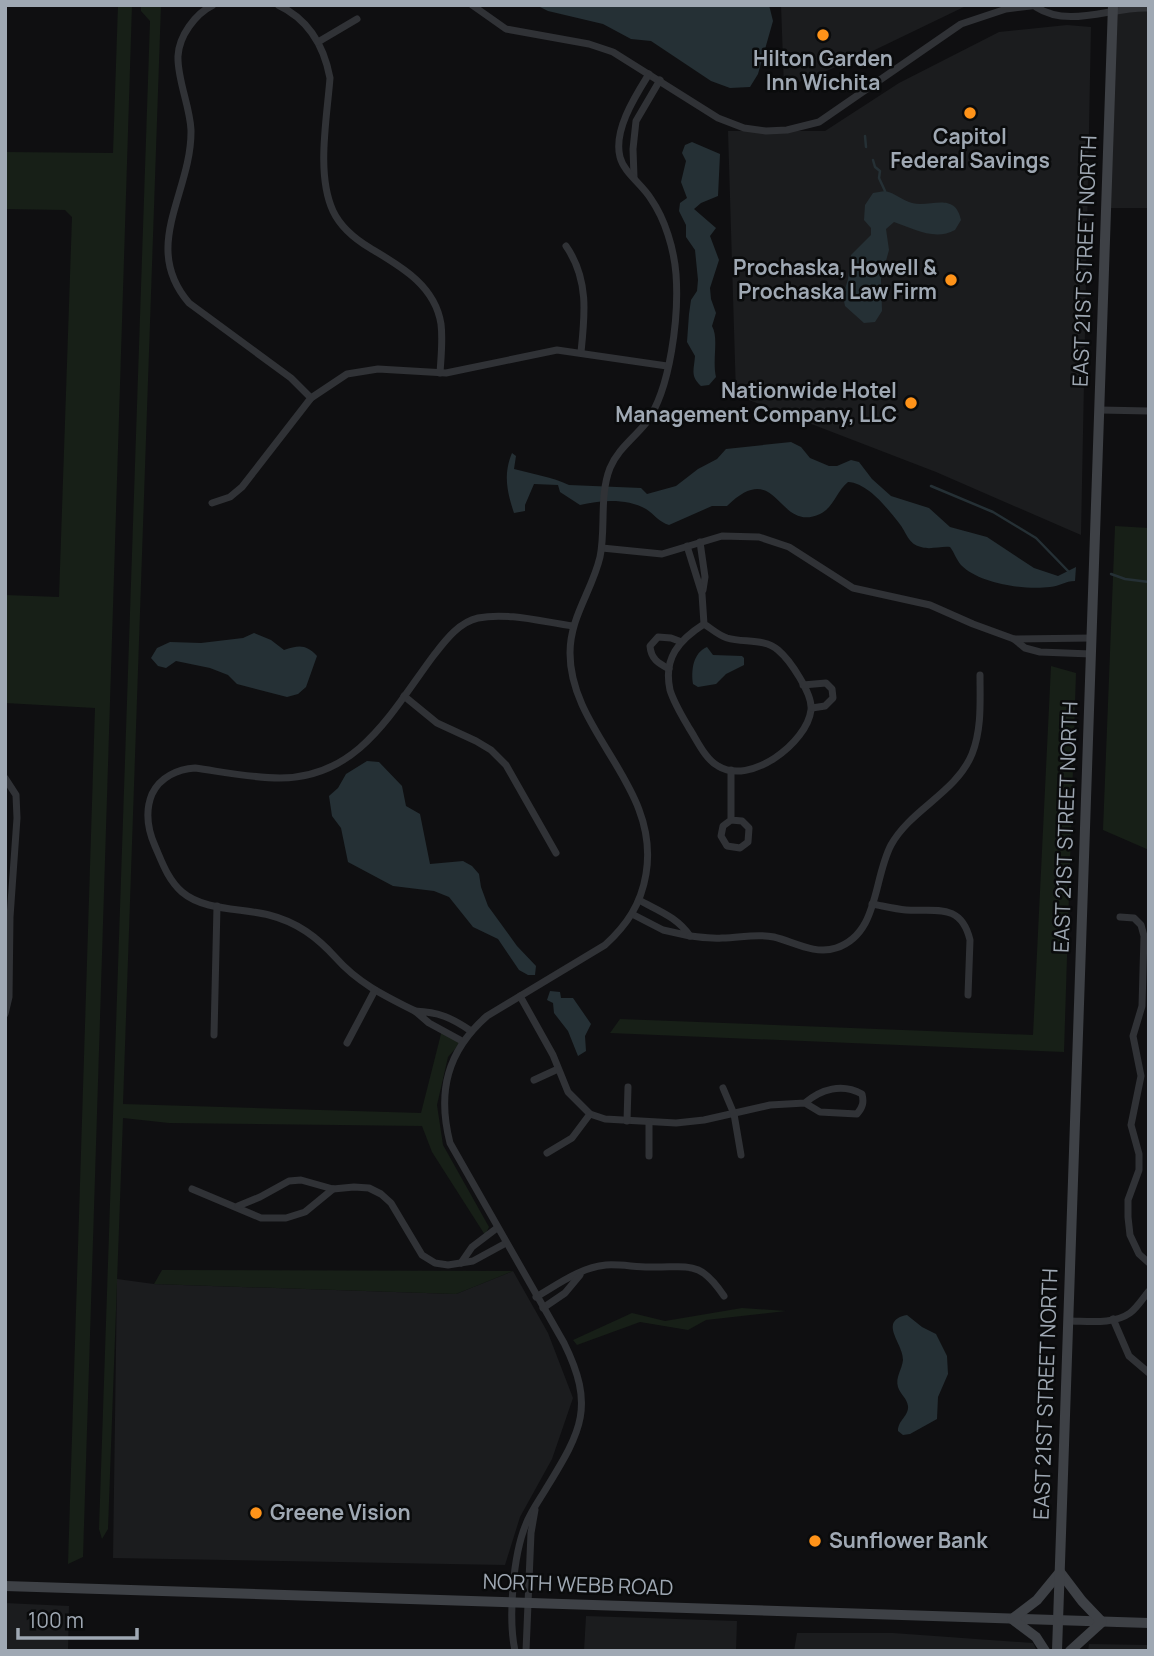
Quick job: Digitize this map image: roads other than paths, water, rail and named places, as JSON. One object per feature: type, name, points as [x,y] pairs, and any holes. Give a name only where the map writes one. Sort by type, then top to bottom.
[{"type":"main road","name":"EAST 21ST STREET NORTH","points":[[1057,1651],[1113,8]]},
{"type":"main road","points":[[1045,1651],[1036,1637],[1012,1619],[1037,1600],[1060,1572],[1102,1622],[1070,1651]]},
{"type":"main road","name":"NORTH WEBB ROAD","points":[[5,1586],[1149,1623]]},
{"type":"street","points":[[213,5],[190,25],[178,56],[189,115],[190,138],[188,162],[169,229],[168,264],[179,292],[189,303],[291,378],[311,398]]},
{"type":"street","points":[[278,5],[303,21],[327,62],[330,78],[325,181],[331,206],[354,238],[401,267],[429,294],[440,324],[440,373]]},
{"type":"street","points":[[472,5],[506,29],[589,44],[613,52],[718,118],[744,128],[765,131],[798,128],[819,121],[961,24],[1006,9],[1037,6],[1047,14],[1092,17],[1113,8]]},
{"type":"street","points":[[1100,5],[1113,8],[1149,8]]},
{"type":"street","points":[[317,42],[357,19]]},
{"type":"street","points":[[515,1651],[512,1636],[513,1602],[522,1536],[535,1506],[572,1447],[583,1402],[581,1386],[575,1366],[450,1143],[444,1121],[445,1094],[453,1058],[462,1041],[487,1016],[604,945],[620,931],[639,900],[648,862],[648,841],[637,801],[579,695],[570,660],[573,626],[593,580],[602,548],[606,479],[618,453],[647,421],[655,405],[667,366],[675,316],[676,274],[673,254],[652,200],[625,170],[620,156],[619,145],[631,102],[649,74]]},
{"type":"street","points":[[634,177],[636,121],[660,80]]},
{"type":"street","points":[[566,246],[579,272],[584,292],[586,311],[581,352]]},
{"type":"street","points":[[212,503],[230,497],[242,487],[311,398],[347,374],[363,370],[440,373],[468,370],[537,352],[557,350],[667,366]]},
{"type":"street","points":[[1100,410],[1149,411]]},
{"type":"street","points":[[602,548],[662,554],[722,536],[740,535],[775,542],[789,547],[853,588],[930,606],[1014,639],[1025,648],[1040,652],[1091,654]]},
{"type":"street","points":[[700,542],[705,577],[702,594],[704,624]]},
{"type":"street","points":[[687,547],[702,594]]},
{"type":"street","points":[[462,1041],[347,971],[311,934],[290,922],[269,915],[217,906],[184,895],[167,874],[151,836],[148,806],[156,788],[172,774],[183,769],[281,778],[310,775],[342,762],[381,727],[449,637],[462,625],[476,618],[523,619],[573,626]]},
{"type":"street","points":[[704,624],[724,637],[760,642],[778,650],[795,670],[812,708],[807,726],[798,740],[755,768],[731,770],[716,766],[696,740],[671,692],[669,669],[679,641],[704,624]]},
{"type":"street","points":[[669,669],[651,655],[650,646],[658,637],[679,641]]},
{"type":"street","points":[[1014,639],[1091,638]]},
{"type":"street","points":[[632,914],[663,930],[690,936],[719,939],[754,935],[775,937],[821,951],[847,943],[864,927],[881,869],[893,842],[909,823],[948,787],[972,755],[978,733],[980,675]]},
{"type":"street","points":[[803,685],[826,683],[832,689],[833,698],[825,706],[812,708]]},
{"type":"street","points":[[404,696],[438,723],[491,750],[506,765],[556,853]]},
{"type":"street","points":[[731,770],[732,820]]},
{"type":"street","points":[[5,1014],[9,997],[10,917],[17,818],[16,794],[6,779]]},
{"type":"street","points":[[732,820],[742,821],[749,828],[748,842],[740,848],[727,846],[721,835],[723,826],[732,820]]},
{"type":"street","points":[[639,900],[671,916],[682,924],[690,936]]},
{"type":"street","points":[[872,904],[906,910],[940,910],[959,918],[970,940],[968,995]]},
{"type":"street","points":[[214,1035],[217,906]]},
{"type":"street","points":[[1120,917],[1134,918],[1141,925],[1144,936],[1142,1006],[1133,1036],[1141,1076],[1131,1125],[1139,1154],[1139,1170],[1128,1200],[1128,1217],[1130,1235],[1139,1254],[1149,1263]]},
{"type":"street","points":[[347,1043],[375,990]]},
{"type":"street","points":[[520,996],[553,1055],[568,1092],[590,1114],[605,1119],[649,1123],[695,1121],[770,1105],[805,1103],[820,1112],[839,1115],[857,1114],[863,1107],[862,1094],[855,1090],[828,1089],[816,1093],[805,1103]]},
{"type":"street","points":[[415,1011],[446,1015],[471,1031]]},
{"type":"street","points":[[534,1080],[558,1069]]},
{"type":"street","points":[[627,1121],[628,1087]]},
{"type":"street","points":[[723,1088],[734,1114],[741,1155]]},
{"type":"street","points":[[547,1153],[572,1138],[590,1114]]},
{"type":"street","points":[[649,1123],[649,1156]]},
{"type":"street","points":[[238,1206],[289,1181],[301,1180],[333,1189],[369,1188],[390,1203],[422,1255],[435,1263],[461,1264],[473,1261],[506,1243]]},
{"type":"street","points":[[192,1189],[261,1217],[286,1218],[305,1212],[333,1189]]},
{"type":"street","points":[[461,1264],[472,1247],[497,1228]]},
{"type":"street","points":[[536,1297],[582,1272],[605,1265],[650,1268],[689,1266],[712,1278],[724,1296]]},
{"type":"street","points":[[543,1308],[565,1293],[582,1272]]},
{"type":"street","points":[[1068,1321],[1114,1319],[1129,1313],[1149,1291]]},
{"type":"street","points":[[1114,1319],[1129,1356],[1149,1373]]},
{"type":"street","points":[[526,1651],[531,1533],[535,1506]]},
{"type":"waterway","points":[[865,136],[866,147]]},
{"type":"waterway","points":[[873,160],[880,171],[879,178],[885,191]]},
{"type":"waterway","points":[[931,486],[993,512],[1036,538],[1069,572]]},
{"type":"waterway","points":[[1111,574],[1149,582]]},
{"type":"place","name":"Hilton Garden Inn Wichita","points":[[823,35]]},
{"type":"place","name":"Capitol Federal Savings","points":[[970,113]]},
{"type":"place","name":"Prochaska, Howell & Prochaska Law Firm","points":[[951,280]]},
{"type":"place","name":"Nationwide Hotel Management Company, LLC","points":[[911,403]]},
{"type":"place","name":"Greene Vision","points":[[256,1513]]},
{"type":"place","name":"Sunflower Bank","points":[[815,1541]]}]
